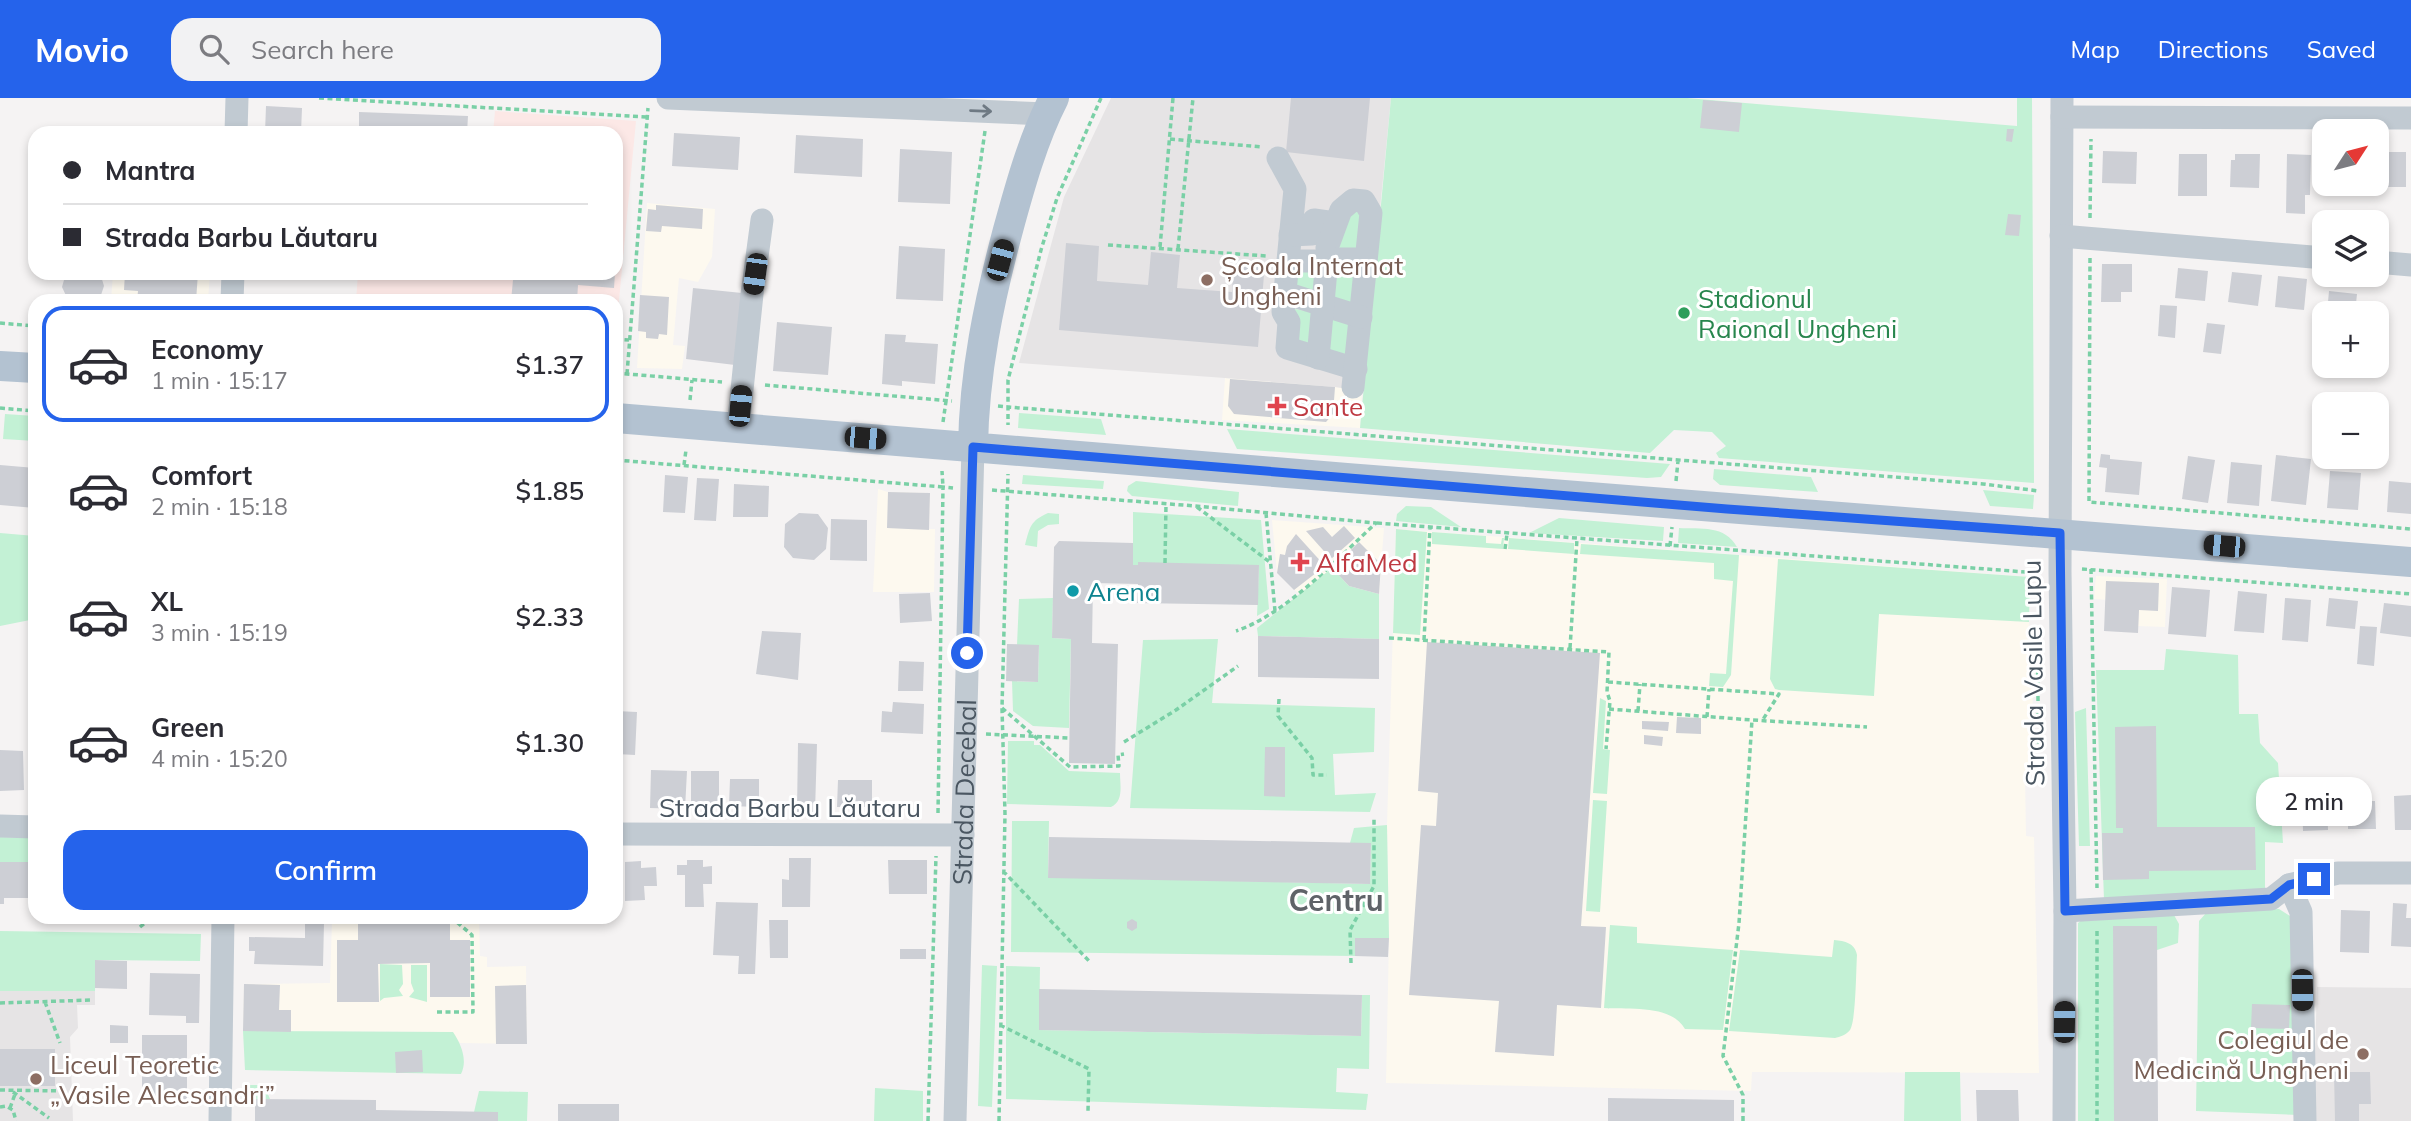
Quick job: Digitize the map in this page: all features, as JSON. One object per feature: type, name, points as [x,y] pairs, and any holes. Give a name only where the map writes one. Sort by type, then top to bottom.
[{"type":"main road","name":"Strada Decebal","points":[[973,447],[974,403],[995,282],[1018,194],[1050,106]]},
{"type":"main road","points":[[0,366],[28,368]]},
{"type":"main road","points":[[623,419],[2411,562]]},
{"type":"street","points":[[236,126],[237,98]]},
{"type":"street","points":[[668,98],[990,111],[1050,106]]},
{"type":"street","points":[[2062,108],[2091,116],[2411,118]]},
{"type":"street","name":"Strada Vasile Lupu","points":[[2062,108],[2060,571],[2065,911],[2064,1121]]},
{"type":"street","points":[[1272,153],[1294,189],[1290,235],[1281,258],[1285,293],[1283,312],[1289,322],[1287,348],[1318,358],[1354,378],[1371,213],[1364,201],[1353,200],[1341,210],[1335,223],[1327,259],[1318,358]]},
{"type":"street","points":[[738,428],[741,383],[762,220]]},
{"type":"street","points":[[1290,235],[1312,234],[1314,220],[1335,223]]},
{"type":"street","points":[[2061,236],[2312,257]]},
{"type":"street","points":[[1281,258],[1366,259]]},
{"type":"street","points":[[2389,263],[2411,265]]},
{"type":"street","points":[[1285,293],[1360,317]]},
{"type":"street","name":"Strada Decebal","points":[[956,1121],[973,447]]},
{"type":"street","points":[[0,826],[28,827]]},
{"type":"street","name":"Strada Barbu Lăutaru","points":[[623,834],[963,835]]},
{"type":"street","points":[[2065,911],[2271,899],[2289,885],[2338,873],[2411,873]]},
{"type":"street","points":[[2289,885],[2301,912],[2305,1121]]},
{"type":"street","points":[[220,1121],[223,924]]},
{"type":"path","points":[[319,98],[647,117]]},
{"type":"path","points":[[627,374],[649,98]]},
{"type":"path","points":[[999,1121],[1005,814],[1002,708],[1009,450],[1008,380],[1057,198],[1101,98]]},
{"type":"path","points":[[1160,247],[1173,98]]},
{"type":"path","points":[[1178,249],[1192,98]]},
{"type":"path","points":[[623,461],[943,487],[941,444],[944,400],[983,138],[990,111]]},
{"type":"path","points":[[2091,116],[2089,502],[2411,529]]},
{"type":"path","points":[[1170,139],[1272,153]]},
{"type":"path","points":[[1108,245],[1281,258]]},
{"type":"path","points":[[0,323],[28,325]]},
{"type":"path","points":[[623,340],[629,340]]},
{"type":"path","points":[[623,374],[1008,407],[1983,484],[2040,491]]},
{"type":"path","points":[[0,408],[28,410]]},
{"type":"path","points":[[1008,492],[1430,528],[2024,572],[2091,569],[2411,594]]},
{"type":"path","points":[[1165,563],[1166,504]]},
{"type":"path","points":[[1195,506],[1271,563]]},
{"type":"path","points":[[1266,513],[1275,611]]},
{"type":"path","points":[[1236,631],[1251,626],[1275,611],[1377,523]]},
{"type":"path","points":[[1423,640],[1430,528]]},
{"type":"path","points":[[1505,549],[1507,534]]},
{"type":"path","points":[[1570,649],[1577,539]]},
{"type":"path","points":[[2091,569],[2098,1121]]},
{"type":"path","points":[[1389,638],[1609,652],[1606,749]]},
{"type":"path","points":[[1124,742],[1176,710],[1238,666]]},
{"type":"path","points":[[1607,682],[1779,694],[1762,721]]},
{"type":"path","points":[[1637,711],[1640,684]]},
{"type":"path","points":[[1707,717],[1709,689]]},
{"type":"path","points":[[1279,699],[1278,716],[1312,758],[1313,775],[1327,775]]},
{"type":"path","points":[[1002,708],[1070,767],[1119,766],[1118,755],[1124,754]]},
{"type":"path","points":[[1609,709],[1867,727]]},
{"type":"path","points":[[1743,1121],[1743,1095],[1723,1056],[1739,923],[1752,720]]},
{"type":"path","points":[[984,734],[1069,738]]},
{"type":"path","points":[[1351,963],[1350,930],[1374,886],[1374,819]]},
{"type":"path","points":[[1003,871],[1090,962]]},
{"type":"path","points":[[140,927],[144,924]]},
{"type":"path","points":[[437,1012],[473,1012],[472,935],[459,924]]},
{"type":"path","points":[[0,1003],[93,1000]]},
{"type":"path","points":[[45,1002],[60,1043]]},
{"type":"path","points":[[1000,1025],[1089,1069],[1088,1111]]},
{"type":"path","points":[[0,1090],[66,1090]]},
{"type":"path","points":[[10,1108],[13,1092]]},
{"type":"path","points":[[13,1092],[49,1118]]},
{"type":"path","points":[[0,1107],[10,1108],[16,1121]]},
{"type":"shaded area","name":"Școala Internat Ungheni","points":[[1111,98],[1391,98],[1362,391],[1019,363],[1064,197]]},
{"type":"shaded area","points":[[495,111],[636,121],[623,258],[623,126],[494,126]]},
{"type":"shaded area","points":[[647,203],[715,209],[712,257],[698,282],[679,278],[673,345],[685,346],[682,369],[637,368]]},
{"type":"shaded area","points":[[112,280],[210,280],[208,294],[112,294]]},
{"type":"shaded area","points":[[358,280],[621,280],[620,294],[356,294]]},
{"type":"shaded area","points":[[1225,378],[1362,391],[1360,428],[1222,420]]},
{"type":"shaded area","points":[[878,489],[888,492],[930,493],[929,529],[935,529],[934,592],[873,592]]},
{"type":"shaded area","points":[[1272,520],[1384,528],[1379,594],[1349,586],[1332,569],[1300,595],[1277,573]]},
{"type":"shaded area","points":[[1396,529],[2030,577],[2032,773],[2025,774],[2026,836],[2034,837],[2039,1073],[1752,1072],[1751,1091],[1386,1083],[1389,938],[1387,825]]},
{"type":"shaded area","points":[[2096,576],[2167,579],[2165,627],[2138,626],[2139,610],[2124,601],[2094,599]]},
{"type":"shaded area","points":[[332,924],[479,924],[480,956],[487,957],[487,967],[526,966],[527,1044],[460,1043],[452,1032],[243,1031],[244,984],[330,983]]},
{"type":"shaded area","name":"Colegiul de Medicină Ungheni","points":[[2317,987],[2411,988],[2411,1121],[2313,1121]]},
{"type":"shaded area","name":"Liceul Teoretic „Vasile Alecsandri”","points":[[0,991],[95,991],[95,1005],[77,1005],[78,1028],[70,1037],[73,1121],[0,1121]]},
{"type":"green space","name":"Stadionul Raional Ungheni","points":[[1391,98],[1687,98],[2017,126],[2017,98],[2032,98],[2034,483],[1719,458],[1716,453],[1726,446],[1712,432],[1674,430],[1650,453],[1360,428]]},
{"type":"green space","points":[[1359,205],[1364,255],[1342,252],[1339,247],[1342,216]]},
{"type":"green space","points":[[1361,263],[1358,307],[1332,298],[1337,272],[1345,266]]},
{"type":"green space","points":[[1311,267],[1315,273],[1313,292],[1297,286],[1291,268]]},
{"type":"green space","points":[[1295,307],[1311,312],[1311,351],[1292,346]]},
{"type":"green space","points":[[1331,318],[1356,322],[1353,363],[1327,353]]},
{"type":"green space","points":[[1019,413],[1101,419],[1106,435],[1018,428]]},
{"type":"green space","points":[[5,414],[28,416],[28,441],[3,439]]},
{"type":"green space","points":[[1227,429],[1670,464],[1661,477],[1647,478],[1237,449]]},
{"type":"green space","points":[[1714,469],[1811,477],[1818,492],[1720,485],[1713,479]]},
{"type":"green space","points":[[1023,475],[1104,481],[1103,489],[1022,484]]},
{"type":"green space","points":[[1136,481],[1239,492],[1238,506],[1132,496],[1127,491],[1128,486]]},
{"type":"green space","points":[[1983,490],[2034,495],[2033,509],[1990,506]]},
{"type":"green space","points":[[1406,506],[1431,507],[1461,527],[1396,521],[1397,514]]},
{"type":"green space","points":[[1133,512],[1261,520],[1269,609],[1257,616],[1259,565],[1133,565]]},
{"type":"green space","points":[[1048,513],[1059,514],[1059,524],[1048,525],[1038,531],[1037,547],[1025,545],[1032,525]]},
{"type":"green space","points":[[1559,518],[1664,527],[1663,541],[1529,533]]},
{"type":"green space","points":[[1679,528],[1719,532],[1732,540],[1737,547],[1678,543]]},
{"type":"green space","points":[[1396,529],[1427,532],[1420,635],[1393,633]]},
{"type":"green space","points":[[1432,532],[1486,536],[1486,543],[1501,544],[1504,538],[1503,549],[1432,544]]},
{"type":"green space","points":[[0,533],[28,535],[28,620],[0,626]]},
{"type":"green space","points":[[1509,538],[1574,543],[1574,554],[1508,549]]},
{"type":"green space","points":[[1581,544],[1739,555],[1731,675],[1723,687],[1709,686],[1710,673],[1726,674],[1733,581],[1714,579],[1714,563],[1580,554]]},
{"type":"green space","points":[[1778,559],[2030,577],[2029,622],[1879,614],[1874,696],[1775,689],[1770,679]]},
{"type":"green space","points":[[1332,568],[1349,586],[1379,594],[1379,639],[1258,636],[1257,628]]},
{"type":"green space","points":[[1053,598],[1052,638],[1071,639],[1069,728],[1033,726],[1013,711],[1012,681],[1038,682],[1039,646],[1017,645],[1019,599]]},
{"type":"green space","points":[[1218,639],[1212,703],[1375,708],[1374,752],[1333,754],[1335,795],[1376,793],[1370,812],[1130,808],[1143,640]]},
{"type":"green space","points":[[2166,649],[2238,655],[2239,714],[2258,714],[2260,743],[2278,763],[2283,843],[2265,842],[2265,891],[2104,900],[2096,670],[2164,670]]},
{"type":"green space","points":[[1600,698],[1606,701],[1603,749],[1610,750],[1607,794],[1593,793]]},
{"type":"green space","points":[[2086,708],[2090,846],[2079,846],[2075,712]]},
{"type":"green space","points":[[1008,741],[1034,741],[1034,745],[1040,745],[1069,771],[1120,773],[1118,801],[1111,807],[1007,804]]},
{"type":"green space","points":[[1593,800],[1607,801],[1600,912],[1586,911]]},
{"type":"green space","points":[[1012,821],[1049,821],[1048,877],[1370,884],[1371,843],[1350,843],[1354,828],[1387,825],[1389,938],[1355,938],[1355,956],[1011,952]]},
{"type":"green space","points":[[0,837],[28,838],[28,862],[0,862]]},
{"type":"green space","points":[[2279,909],[2290,916],[2298,1115],[2196,1111],[2199,921],[2207,912]]},
{"type":"green space","points":[[2174,915],[2179,924],[2178,943],[2157,950],[2157,926],[2114,926],[2114,1121],[2078,1121],[2078,923],[2087,916]]},
{"type":"green space","points":[[1610,925],[1637,927],[1637,943],[1733,950],[1723,1030],[1685,1029],[1679,1021],[1660,1012],[1604,1008]]},
{"type":"green space","points":[[0,931],[201,934],[200,961],[96,960],[95,991],[0,991]]},
{"type":"green space","points":[[1834,940],[1852,945],[1857,955],[1852,1025],[1848,1032],[1835,1038],[1729,1031],[1740,950],[1832,957]]},
{"type":"green space","points":[[380,964],[402,965],[403,984],[399,990],[403,996],[380,1001]]},
{"type":"green space","points":[[411,965],[427,965],[427,1002],[409,997],[414,991]]},
{"type":"green space","points":[[982,965],[997,966],[992,1107],[978,1106]]},
{"type":"green space","points":[[1006,966],[1040,967],[1039,1030],[1361,1036],[1362,995],[1370,995],[1369,1069],[1337,1068],[1336,1092],[1368,1094],[1366,1110],[1006,1099]]},
{"type":"green space","points":[[243,1031],[453,1032],[463,1052],[464,1063],[461,1074],[245,1070]]},
{"type":"green space","points":[[1905,1072],[1960,1072],[1961,1121],[1904,1121]]},
{"type":"green space","points":[[246,1085],[264,1085],[270,1099],[244,1099]]},
{"type":"green space","points":[[875,1088],[923,1091],[923,1121],[874,1121]]},
{"type":"green space","points":[[479,1091],[528,1092],[527,1121],[498,1121],[498,1112],[474,1112]]},
{"type":"building","points":[[1291,98],[1370,98],[1364,161],[1286,152]]},
{"type":"building","points":[[1703,100],[1742,103],[1739,132],[1700,128]]},
{"type":"building","points":[[266,106],[302,108],[301,126],[265,126]]},
{"type":"building","points":[[359,112],[468,116],[467,126],[359,126]]},
{"type":"building","points":[[2007,129],[2014,129],[2012,142],[2006,141]]},
{"type":"building","points":[[674,133],[740,137],[738,170],[672,166]]},
{"type":"building","points":[[796,135],[863,139],[862,177],[794,173]]},
{"type":"building","points":[[900,149],[952,152],[950,204],[898,202]]},
{"type":"building","points":[[2103,151],[2137,152],[2136,184],[2102,183]]},
{"type":"building","points":[[2389,152],[2406,152],[2406,187],[2389,187]]},
{"type":"building","points":[[2179,154],[2207,154],[2207,196],[2178,196]]},
{"type":"building","points":[[2235,154],[2260,154],[2259,188],[2230,187],[2231,160],[2235,160]]},
{"type":"building","points":[[2287,154],[2311,155],[2310,195],[2305,195],[2305,214],[2286,213]]},
{"type":"building","points":[[656,205],[703,209],[702,229],[662,226],[661,232],[646,231],[648,209],[656,210]]},
{"type":"building","points":[[2008,214],[2021,215],[2019,236],[2005,235]]},
{"type":"building","points":[[1066,243],[1099,246],[1097,281],[1148,285],[1151,252],[1180,255],[1177,288],[1232,292],[1234,260],[1265,263],[1258,347],[1059,330]]},
{"type":"building","points":[[899,246],[945,249],[943,301],[896,299]]},
{"type":"building","points":[[2102,264],[2132,264],[2132,292],[2121,292],[2121,302],[2101,302]]},
{"type":"building","points":[[2178,268],[2208,271],[2205,301],[2175,298]]},
{"type":"building","points":[[2232,272],[2262,275],[2258,306],[2228,302]]},
{"type":"building","points":[[2278,276],[2307,279],[2304,310],[2275,307]]},
{"type":"building","points":[[64,280],[102,280],[104,286],[101,294],[65,294],[62,287]]},
{"type":"building","points":[[125,280],[198,280],[196,294],[138,294],[138,291],[124,290]]},
{"type":"building","points":[[513,280],[615,280],[614,288],[578,285],[577,294],[512,294]]},
{"type":"building","points":[[693,288],[742,293],[735,365],[686,359]]},
{"type":"building","points":[[2329,291],[2357,294],[2356,301],[2328,301]]},
{"type":"building","points":[[640,295],[669,297],[667,335],[659,334],[658,339],[646,338],[646,332],[638,331]]},
{"type":"building","points":[[2160,305],[2177,306],[2175,338],[2158,336]]},
{"type":"building","points":[[777,322],[832,327],[828,375],[773,371]]},
{"type":"building","points":[[2207,323],[2225,325],[2221,354],[2203,352]]},
{"type":"building","points":[[885,334],[906,335],[905,342],[938,344],[935,384],[902,381],[902,386],[882,384]]},
{"type":"building","points":[[1230,379],[1335,387],[1333,414],[1326,422],[1234,414],[1228,406]]},
{"type":"building","points":[[2101,454],[2110,455],[2110,459],[2142,462],[2139,495],[2105,492],[2107,468],[2099,467]]},
{"type":"building","points":[[2276,455],[2311,459],[2306,505],[2271,501]]},
{"type":"building","points":[[2188,456],[2215,460],[2208,503],[2182,499]]},
{"type":"building","points":[[2231,462],[2262,465],[2259,506],[2227,503]]},
{"type":"building","points":[[0,465],[28,467],[28,507],[0,505]]},
{"type":"building","points":[[2330,471],[2361,473],[2358,510],[2327,508]]},
{"type":"building","points":[[665,475],[688,477],[685,513],[663,512]]},
{"type":"building","points":[[697,478],[719,479],[716,521],[694,520]]},
{"type":"building","points":[[2389,481],[2411,483],[2411,514],[2387,512]]},
{"type":"building","points":[[734,484],[769,486],[768,517],[733,517]]},
{"type":"building","points":[[888,492],[930,493],[929,530],[887,528]]},
{"type":"building","points":[[799,513],[818,514],[828,528],[826,549],[814,560],[793,558],[784,547],[785,524]]},
{"type":"building","points":[[831,519],[867,520],[867,561],[830,560]]},
{"type":"building","points":[[1344,526],[1355,538],[1331,559],[1306,531],[1323,527],[1332,537]]},
{"type":"building","points":[[1296,534],[1325,566],[1294,590],[1277,573],[1280,554],[1285,555],[1287,546]]},
{"type":"building","points":[[1059,541],[1133,543],[1133,565],[1138,565],[1138,562],[1259,565],[1258,605],[1137,603],[1138,584],[1093,583],[1092,643],[1118,644],[1115,764],[1069,763],[1071,639],[1052,638],[1054,547]]},
{"type":"building","points":[[1359,542],[1381,564],[1379,594],[1349,586],[1332,568]]},
{"type":"building","points":[[2106,581],[2159,583],[2158,611],[2139,610],[2138,633],[2104,631]]},
{"type":"building","points":[[2172,587],[2210,590],[2206,637],[2168,634]]},
{"type":"building","points":[[2238,591],[2267,594],[2264,633],[2234,631]]},
{"type":"building","points":[[930,593],[932,621],[900,623],[899,594]]},
{"type":"building","points":[[2285,598],[2311,600],[2308,642],[2282,640]]},
{"type":"building","points":[[2329,598],[2358,601],[2355,629],[2326,626]]},
{"type":"building","points":[[2384,603],[2411,606],[2411,637],[2380,633]]},
{"type":"building","points":[[2360,626],[2377,627],[2374,666],[2357,664]]},
{"type":"building","points":[[762,631],[801,633],[798,680],[756,674]]},
{"type":"building","points":[[1258,636],[1379,639],[1379,679],[1258,677]]},
{"type":"building","points":[[1427,642],[1600,653],[1581,926],[1606,927],[1601,1008],[1557,1005],[1554,1056],[1495,1052],[1499,1001],[1409,995],[1421,825],[1436,826],[1438,793],[1418,791]]},
{"type":"building","points":[[1007,644],[1039,645],[1038,682],[1006,681]]},
{"type":"building","points":[[899,661],[924,662],[923,691],[898,691]]},
{"type":"building","points":[[893,702],[924,704],[923,734],[881,732],[882,711],[892,712]]},
{"type":"building","points":[[623,711],[637,712],[635,755],[623,754]]},
{"type":"building","points":[[1677,717],[1701,718],[1701,734],[1676,733]]},
{"type":"building","points":[[1642,721],[1669,722],[1668,731],[1642,729]]},
{"type":"building","points":[[2156,726],[2157,827],[2255,827],[2256,870],[2149,871],[2149,879],[2103,880],[2102,833],[2123,833],[2123,828],[2116,828],[2115,727]]},
{"type":"building","points":[[1644,735],[1663,737],[1662,746],[1644,744]]},
{"type":"building","points":[[798,743],[817,744],[815,812],[797,812]]},
{"type":"building","points":[[1265,747],[1285,747],[1285,797],[1264,796]]},
{"type":"building","points":[[0,750],[23,751],[24,790],[0,791]]},
{"type":"building","points":[[651,770],[687,771],[685,809],[650,808]]},
{"type":"building","points":[[691,771],[719,771],[719,809],[691,809]]},
{"type":"building","points":[[730,779],[759,779],[759,807],[729,806]]},
{"type":"building","points":[[838,780],[872,780],[872,807],[837,807]]},
{"type":"building","points":[[2411,795],[2411,830],[2395,830],[2394,796]]},
{"type":"building","points":[[2302,798],[2327,798],[2328,830],[2303,831]]},
{"type":"building","points":[[2348,801],[2375,801],[2376,829],[2348,829]]},
{"type":"building","points":[[1049,837],[1371,843],[1370,884],[1048,878]]},
{"type":"building","points":[[789,858],[811,858],[810,907],[782,907],[782,879],[789,880]]},
{"type":"building","points":[[687,860],[703,860],[703,867],[712,866],[712,884],[703,884],[704,907],[685,907],[685,875],[677,875],[677,865],[687,865]]},
{"type":"building","points":[[888,860],[927,860],[927,894],[889,894]]},
{"type":"building","points":[[641,861],[641,868],[656,867],[657,886],[644,886],[645,900],[625,901],[625,862]]},
{"type":"building","points":[[0,862],[28,862],[28,898],[4,898],[4,904],[0,904]]},
{"type":"building","points":[[716,902],[758,903],[755,974],[738,974],[739,956],[713,955]]},
{"type":"building","points":[[2393,903],[2407,904],[2406,918],[2411,918],[2411,947],[2391,946]]},
{"type":"building","points":[[2341,910],[2370,911],[2369,953],[2340,952]]},
{"type":"building","points":[[1132,919],[1137,922],[1137,928],[1132,931],[1127,928],[1127,922]]},
{"type":"building","points":[[769,920],[788,920],[788,958],[770,958]]},
{"type":"building","points":[[305,924],[324,924],[323,966],[254,964],[255,951],[249,951],[249,937],[305,938]]},
{"type":"building","points":[[358,924],[450,924],[450,940],[470,940],[470,997],[430,997],[430,963],[378,964],[379,1002],[337,1002],[337,940],[358,940]]},
{"type":"building","points":[[2113,926],[2157,926],[2158,1121],[2114,1121]]},
{"type":"building","points":[[1355,938],[1389,938],[1388,957],[1355,956]]},
{"type":"building","points":[[900,949],[926,949],[926,959],[900,959]]},
{"type":"building","points":[[95,960],[127,961],[127,989],[95,988]]},
{"type":"building","points":[[150,973],[200,974],[199,1023],[186,1023],[186,1016],[149,1015]]},
{"type":"building","points":[[244,984],[280,985],[279,1010],[291,1010],[291,1032],[243,1031]]},
{"type":"building","points":[[526,985],[527,1044],[496,1044],[495,986]]},
{"type":"building","points":[[1039,989],[1362,995],[1361,1036],[1039,1030]]},
{"type":"building","points":[[2252,1004],[2290,1005],[2289,1029],[2251,1028]]},
{"type":"building","points":[[110,1025],[128,1026],[128,1043],[110,1043]]},
{"type":"building","points":[[142,1035],[187,1035],[187,1102],[142,1102]]},
{"type":"building","points":[[0,1049],[55,1049],[55,1086],[0,1086]]},
{"type":"building","points":[[422,1050],[423,1072],[396,1073],[395,1052]]},
{"type":"building","points":[[2334,1072],[2370,1072],[2371,1104],[2359,1104],[2359,1121],[2335,1121]]},
{"type":"building","points":[[1976,1090],[2018,1090],[2019,1121],[1977,1121]]},
{"type":"building","points":[[1608,1098],[1734,1100],[1734,1121],[1608,1121]]},
{"type":"building","points":[[255,1099],[376,1100],[376,1110],[498,1112],[498,1121],[255,1121]]},
{"type":"building","points":[[558,1104],[619,1104],[619,1121],[558,1121]]},
{"type":"place","name":"Școala Internat Ungheni","points":[[1207,280]]},
{"type":"place","name":"Stadionul Raional Ungheni","points":[[1684,313]]},
{"type":"place","name":"Sante","points":[[1277,406]]},
{"type":"place","name":"AlfaMed","points":[[1300,562]]},
{"type":"place","name":"Arena","points":[[1073,591]]},
{"type":"place","name":"Colegiul de Medicină Ungheni","points":[[2363,1054]]},
{"type":"place","name":"Liceul Teoretic „Vasile Alecsandri”","points":[[36,1079]]},
{"type":"district","name":"Centru","points":[[1336,900]]},
{"type":"route","points":[[967,653],[973,447],[1727,509],[2060,533],[2065,911],[2271,899],[2289,885],[2314,879]]}]
